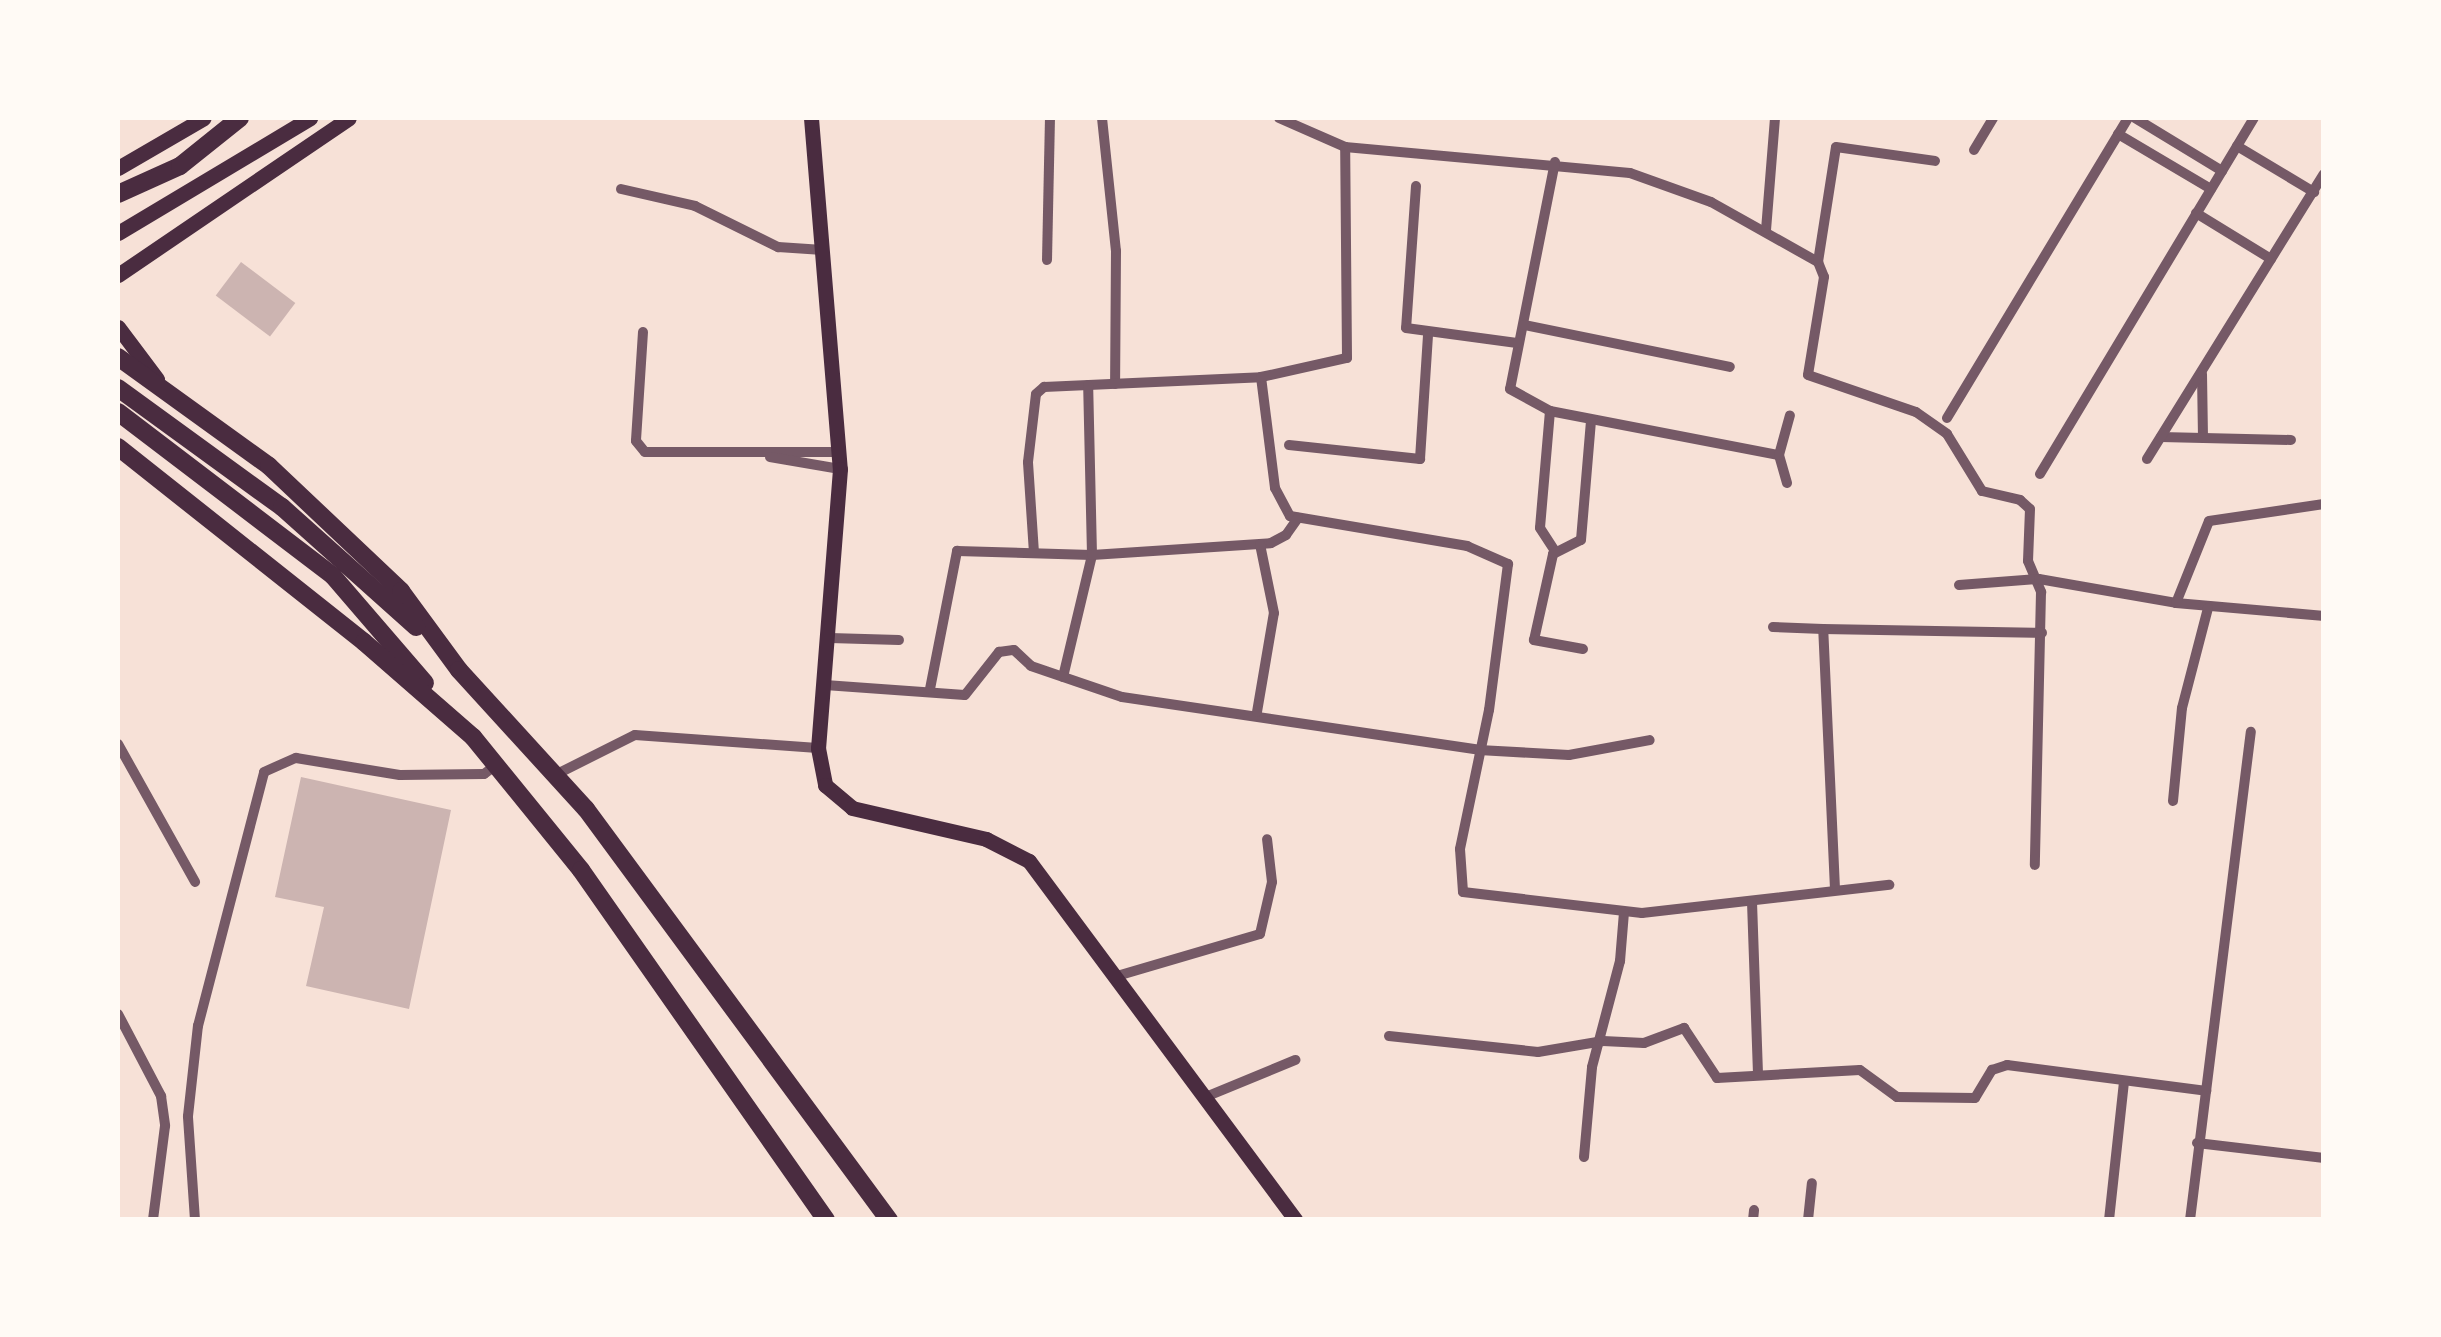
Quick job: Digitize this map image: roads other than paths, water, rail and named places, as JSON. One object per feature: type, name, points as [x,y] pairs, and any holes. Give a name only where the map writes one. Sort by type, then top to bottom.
[{"type":"main road","points":[[118,168],[204,118]]},
{"type":"main road","points":[[118,194],[180,166],[240,118]]},
{"type":"main road","points":[[118,233],[310,118]]},
{"type":"main road","points":[[119,269],[349,118]]},
{"type":"main road","points":[[811,118],[840,469],[830,638],[818,748],[824,785],[852,808],[986,838],[1029,861],[1296,1220]]},
{"type":"main road","points":[[118,327],[160,382]]},
{"type":"main road","points":[[118,357],[160,382],[352,540],[401,591],[459,670]]},
{"type":"main road","points":[[118,388],[282,507],[459,670],[558,774],[889,1220]]},
{"type":"main road","points":[[118,412],[333,576],[440,704],[497,764],[581,870],[826,1220]]},
{"type":"main road","points":[[118,447],[440,704]]},
{"type":"street","points":[[1047,260],[1050,118]]},
{"type":"street","points":[[1102,118],[1116,251],[1115,384]]},
{"type":"street","points":[[1279,118],[1345,146],[1555,162],[1630,173],[1766,230],[1818,262]]},
{"type":"street","points":[[1766,230],[1775,118]]},
{"type":"street","points":[[1974,150],[1993,118]]},
{"type":"street","points":[[1946,418],[2118,134],[2132,118],[2222,171]]},
{"type":"street","points":[[2040,474],[2254,118]]},
{"type":"street","points":[[2118,134],[2211,189]]},
{"type":"street","points":[[1034,553],[1028,462],[1036,394],[1044,387],[1260,378],[1340,362],[1351,352],[1345,146]]},
{"type":"street","points":[[2237,146],[2314,192]]},
{"type":"street","points":[[1934,161],[1836,147],[1818,262],[1824,277],[1808,374],[1916,412],[1947,434],[1982,491],[2026,503],[2028,561],[2039,579],[2042,633],[2035,865]]},
{"type":"street","points":[[1555,162],[1510,390],[1550,410],[1591,420],[1779,455]]},
{"type":"street","points":[[2147,459],[2324,174]]},
{"type":"street","points":[[1416,186],[1406,328],[1517,343]]},
{"type":"street","points":[[622,189],[695,206],[778,248],[824,250]]},
{"type":"street","points":[[2196,213],[2272,259]]},
{"type":"street","points":[[1524,324],[1730,367]]},
{"type":"street","points":[[643,332],[638,447],[654,454],[765,456],[839,452]]},
{"type":"street","points":[[1289,446],[1420,458],[1428,334]]},
{"type":"street","points":[[2202,372],[2203,438]]},
{"type":"street","points":[[1260,378],[1280,506],[1298,518],[1467,546],[1505,559],[1480,750],[1458,867],[1463,892],[1624,912],[1752,902],[1835,888],[1889,885]]},
{"type":"street","points":[[1063,677],[1092,555],[1088,385]]},
{"type":"street","points":[[1550,410],[1540,528],[1555,551],[1534,640],[1583,649]]},
{"type":"street","points":[[1788,484],[1779,455],[1790,415]]},
{"type":"street","points":[[1555,551],[1581,540],[1591,420]]},
{"type":"street","points":[[2161,437],[2291,440]]},
{"type":"street","points":[[765,456],[840,469]]},
{"type":"street","points":[[2176,604],[2210,521],[2324,504]]},
{"type":"street","points":[[930,688],[957,551],[1092,555],[1260,544],[1280,540],[1298,518]]},
{"type":"street","points":[[1257,712],[1274,613],[1260,544]]},
{"type":"street","points":[[1959,585],[2039,579],[2176,604],[2324,616]]},
{"type":"street","points":[[2173,802],[2182,708],[2208,608]]},
{"type":"street","points":[[1772,627],[2042,633]]},
{"type":"street","points":[[1823,629],[1835,888]]},
{"type":"street","points":[[830,638],[899,640]]},
{"type":"street","points":[[826,684],[895,693],[930,688],[965,695],[999,652],[1014,650],[1031,666],[1122,697],[1257,712],[1480,750],[1569,755],[1650,740]]},
{"type":"street","points":[[2190,1220],[2251,732]]},
{"type":"street","points":[[558,774],[635,735],[818,748]]},
{"type":"street","points":[[118,744],[195,882]]},
{"type":"street","points":[[194,1220],[188,1116],[198,1026],[264,772],[296,758],[400,774],[484,774],[497,764]]},
{"type":"street","points":[[1118,976],[1260,934],[1272,882],[1267,839]]},
{"type":"street","points":[[1752,902],[1758,1074]]},
{"type":"street","points":[[1584,1157],[1592,1067],[1602,1040],[1624,912]]},
{"type":"street","points":[[118,1014],[161,1096],[165,1126],[154,1220]]},
{"type":"street","points":[[1389,1036],[1538,1052],[1602,1040],[1644,1043],[1684,1028],[1711,1075],[1860,1070],[1900,1097],[1975,1098],[1992,1070],[2007,1065],[2206,1091]]},
{"type":"street","points":[[1203,1098],[1295,1060]]},
{"type":"street","points":[[2109,1220],[2124,1083]]},
{"type":"street","points":[[2197,1142],[2324,1158]]},
{"type":"street","points":[[1808,1220],[1812,1183]]}]
